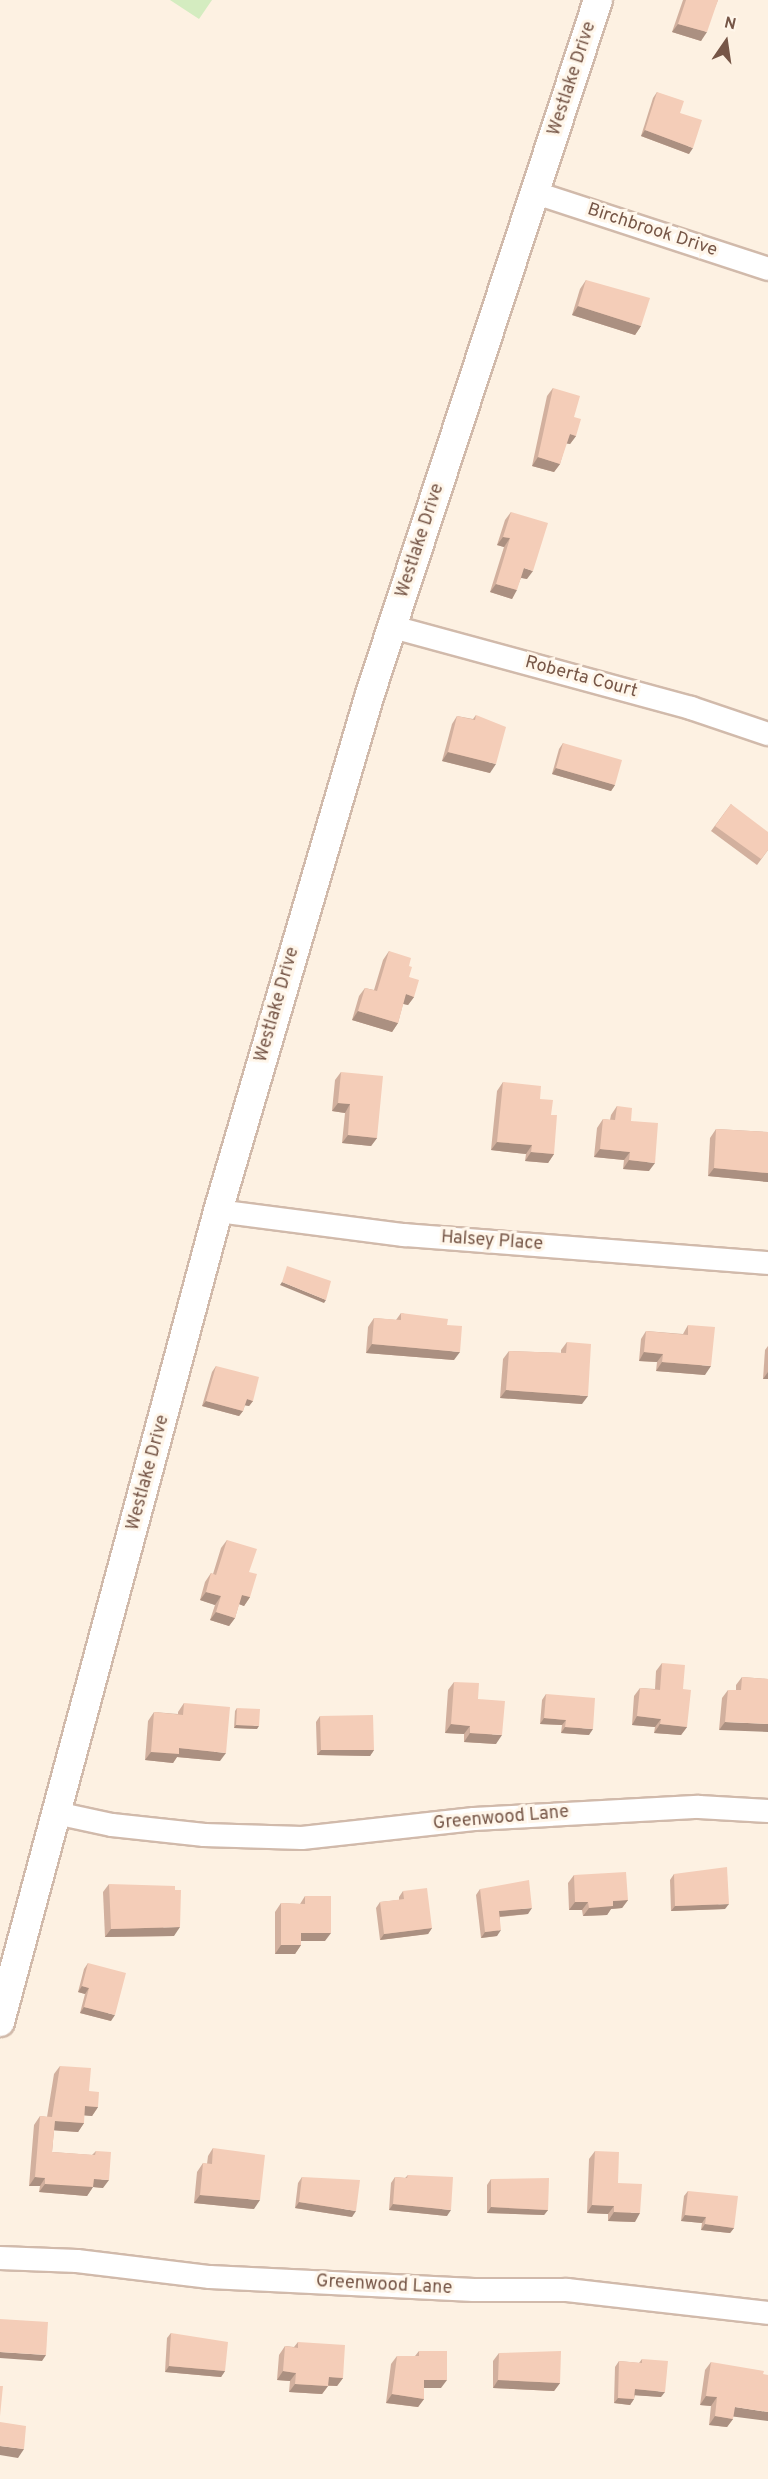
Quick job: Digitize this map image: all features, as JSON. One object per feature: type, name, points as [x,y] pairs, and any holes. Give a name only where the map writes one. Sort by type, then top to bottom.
[{"type":"street","name":"Westlake Drive","points":[[0,2022],[218,1211],[393,627],[598,0]]},
{"type":"street","name":"Birchbrook Drive","points":[[536,193],[768,269]]},
{"type":"street","name":"Roberta Court","points":[[393,627],[691,708],[768,734]]},
{"type":"street","name":"Halsey Place","points":[[218,1211],[404,1235],[768,1263]]},
{"type":"street","name":"Greenwood Lane","points":[[57,1813],[112,1826],[204,1835],[302,1838],[474,1819],[699,1807],[768,1811]]},
{"type":"street","name":"Greenwood Lane","points":[[0,2258],[77,2261],[210,2277],[474,2290],[567,2290],[768,2313]]},
{"type":"green space","points":[[170,0],[212,0],[199,19]]},
{"type":"building","points":[[686,0],[718,0],[707,32],[678,24]]},
{"type":"building","points":[[657,92],[684,101],[680,113],[702,120],[693,148],[645,130]]},
{"type":"building","points":[[586,280],[650,298],[641,326],[578,306]]},
{"type":"building","points":[[553,388],[580,396],[574,417],[581,419],[576,436],[570,434],[560,464],[538,457]]},
{"type":"building","points":[[511,512],[548,523],[533,571],[524,568],[517,590],[496,584],[510,538],[503,537]]},
{"type":"building","points":[[476,715],[506,727],[496,764],[448,752],[457,716],[475,720]]},
{"type":"building","points":[[563,743],[622,760],[615,785],[556,768]]},
{"type":"building","points":[[731,804],[768,832],[768,850],[761,859],[715,826]]},
{"type":"building","points":[[389,951],[411,958],[409,966],[412,967],[409,977],[419,980],[414,997],[406,994],[398,1023],[358,1011],[365,988],[377,991]]},
{"type":"building","points":[[341,1072],[383,1076],[377,1138],[348,1135],[350,1104],[338,1103]]},
{"type":"building","points":[[503,1082],[541,1086],[540,1099],[553,1100],[551,1115],[557,1115],[554,1154],[531,1152],[532,1145],[497,1142]]},
{"type":"building","points":[[617,1106],[632,1108],[631,1121],[658,1123],[655,1163],[629,1160],[630,1152],[600,1149],[603,1119],[615,1120]]},
{"type":"building","points":[[716,1129],[768,1132],[768,1173],[714,1168]]},
{"type":"building","points":[[287,1266],[331,1281],[326,1300],[282,1282]]},
{"type":"building","points":[[401,1313],[448,1319],[447,1325],[462,1326],[460,1352],[372,1344],[374,1318],[401,1320]]},
{"type":"building","points":[[688,1325],[715,1327],[711,1366],[662,1362],[663,1354],[644,1352],[646,1331],[688,1335]]},
{"type":"building","points":[[567,1342],[591,1344],[588,1396],[506,1390],[509,1351],[566,1353]]},
{"type":"building","points":[[216,1366],[259,1377],[253,1401],[247,1399],[243,1411],[206,1401]]},
{"type":"building","points":[[227,1540],[257,1549],[249,1572],[257,1574],[250,1597],[242,1595],[235,1618],[216,1612],[221,1596],[206,1592],[211,1573],[216,1575]]},
{"type":"building","points":[[662,1663],[685,1665],[683,1689],[691,1690],[687,1727],[660,1724],[661,1719],[637,1716],[640,1688],[660,1690]]},
{"type":"building","points":[[742,1677],[768,1679],[768,1724],[725,1722],[728,1690],[741,1690]]},
{"type":"building","points":[[454,1682],[479,1683],[478,1699],[505,1701],[502,1735],[470,1733],[470,1726],[451,1724]]},
{"type":"building","points":[[546,1694],[595,1698],[593,1729],[565,1727],[566,1720],[544,1718]]},
{"type":"building","points":[[184,1703],[230,1707],[226,1753],[179,1748],[179,1754],[151,1752],[154,1712],[183,1715]]},
{"type":"building","points":[[237,1708],[260,1709],[259,1726],[236,1725]]},
{"type":"building","points":[[373,1715],[374,1750],[321,1750],[320,1716]]},
{"type":"building","points":[[727,1867],[729,1904],[675,1906],[674,1874]]},
{"type":"building","points":[[626,1872],[628,1900],[613,1901],[613,1906],[589,1908],[588,1902],[575,1902],[574,1875]]},
{"type":"building","points":[[529,1880],[532,1908],[499,1911],[501,1930],[485,1932],[480,1889]]},
{"type":"building","points":[[109,1884],[175,1886],[175,1890],[181,1890],[180,1927],[111,1929]]},
{"type":"building","points":[[427,1888],[432,1928],[384,1934],[380,1902],[404,1899],[403,1891]]},
{"type":"building","points":[[305,1896],[331,1896],[331,1933],[301,1933],[301,1945],[281,1945],[281,1903],[305,1904]]},
{"type":"building","points":[[88,1963],[126,1973],[115,2015],[84,2007],[89,1988],[82,1986]]},
{"type":"building","points":[[60,2066],[91,2068],[89,2091],[99,2092],[98,2107],[85,2106],[84,2123],[55,2121],[52,2152],[95,2155],[96,2151],[111,2152],[109,2180],[94,2179],[93,2187],[45,2184],[45,2178],[35,2177],[40,2116],[52,2117]]},
{"type":"building","points":[[213,2148],[265,2155],[260,2200],[200,2195],[203,2163],[212,2164]]},
{"type":"building","points":[[595,2151],[619,2152],[618,2183],[642,2184],[640,2213],[614,2212],[614,2206],[592,2205]]},
{"type":"building","points":[[408,2175],[453,2177],[451,2210],[393,2204],[395,2177],[407,2178]]},
{"type":"building","points":[[302,2177],[360,2180],[356,2211],[299,2202]]},
{"type":"building","points":[[549,2178],[548,2210],[491,2207],[491,2179]]},
{"type":"building","points":[[688,2191],[738,2196],[734,2228],[705,2224],[706,2217],[685,2215]]},
{"type":"building","points":[[0,2319],[48,2322],[46,2355],[0,2352]]},
{"type":"building","points":[[171,2333],[228,2342],[225,2371],[169,2366]]},
{"type":"building","points":[[298,2342],[345,2345],[343,2378],[329,2377],[328,2386],[295,2384],[296,2373],[283,2371],[285,2346],[298,2348]]},
{"type":"building","points":[[419,2351],[447,2351],[447,2380],[424,2380],[424,2399],[392,2394],[397,2356],[419,2356]]},
{"type":"building","points":[[561,2351],[560,2383],[498,2380],[499,2353]]},
{"type":"building","points":[[642,2359],[668,2361],[665,2392],[635,2389],[634,2399],[618,2398],[619,2361],[642,2363]]},
{"type":"building","points":[[711,2362],[764,2371],[763,2374],[768,2375],[768,2412],[735,2407],[733,2419],[715,2416],[717,2397],[706,2396]]},
{"type":"building","points":[[0,2386],[3,2386],[0,2416]]},
{"type":"building","points":[[0,2422],[26,2426],[24,2449],[0,2446]]}]
